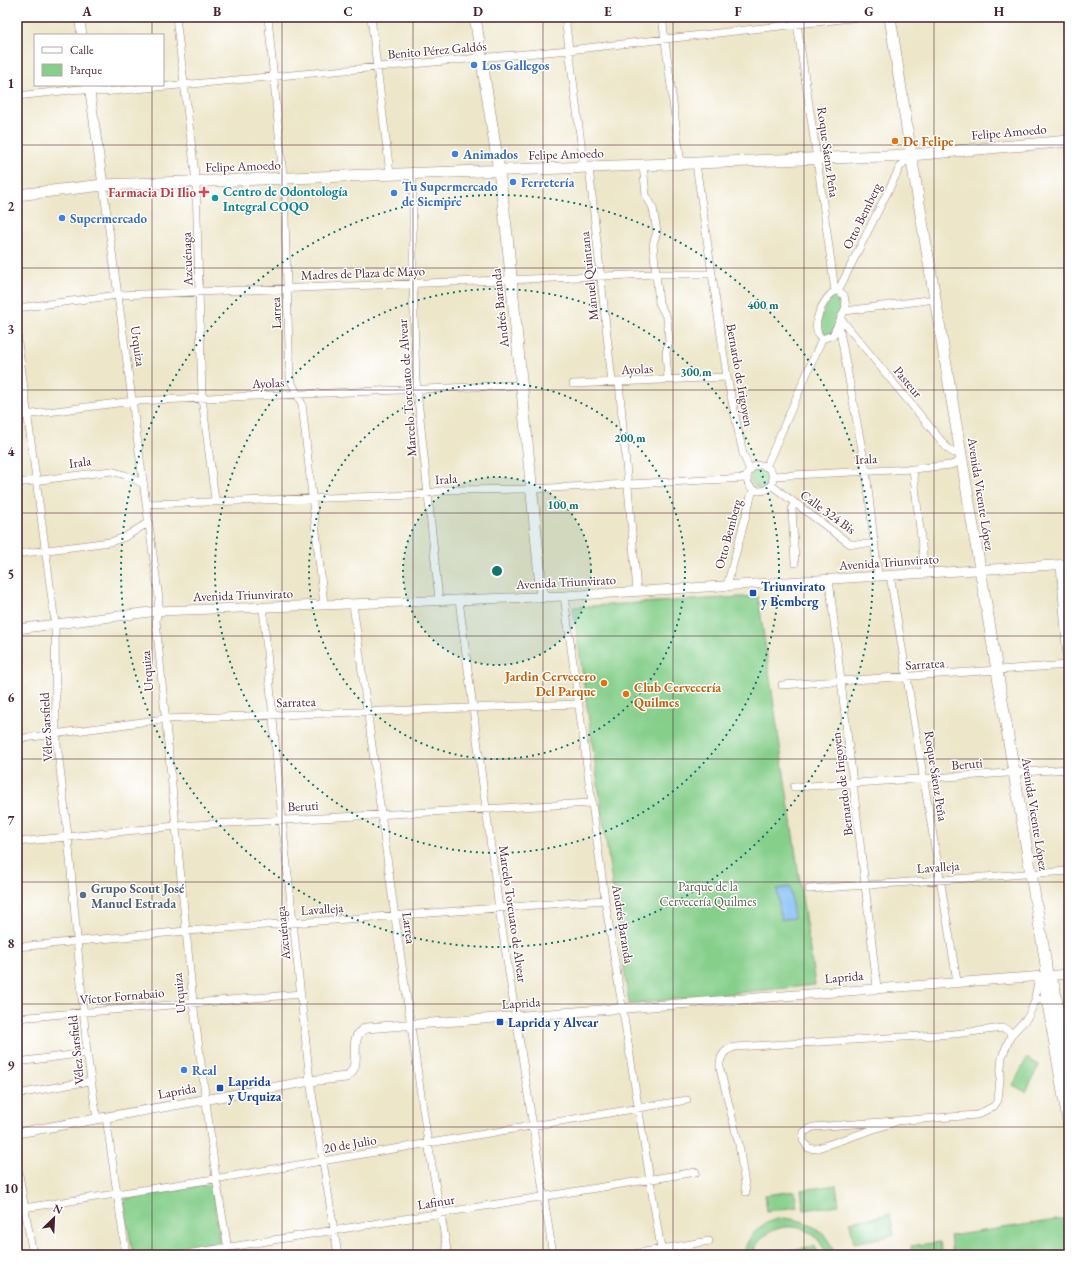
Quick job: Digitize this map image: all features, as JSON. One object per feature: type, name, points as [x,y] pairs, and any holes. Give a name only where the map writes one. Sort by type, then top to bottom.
[{"type":"main road","name":"Andrés Baranda","points":[[475,17],[499,171],[542,597]]},
{"type":"main road","name":"Avenida Vicente López","points":[[890,17],[960,457],[1014,772],[1030,874],[1043,976]]},
{"type":"main road","name":"Felipe Amoedo","points":[[17,195],[103,185],[643,165],[681,165],[911,155],[1069,141]]},
{"type":"main road","points":[[1043,976],[1068,1111],[1069,1128]]},
{"type":"main road","points":[[1043,976],[1054,986],[1069,1074]]},
{"type":"street","points":[[79,17],[82,34]]},
{"type":"street","name":"Azcuénaga","points":[[176,17],[196,182],[202,398],[215,500]]},
{"type":"street","name":"Larrea","points":[[268,17],[283,178],[290,379],[302,404],[324,605]]},
{"type":"street","points":[[371,17],[390,174]]},
{"type":"street","name":"Manuel Quintana","points":[[565,17],[616,382],[637,591]]},
{"type":"street","points":[[662,17],[681,165]]},
{"type":"street","name":"Benito Pérez Galdós","points":[[164,86],[378,68],[420,62],[569,50],[664,39],[796,20],[860,17]]},
{"type":"street","name":"Roque Sáenz Peña","points":[[796,20],[818,159],[836,291],[846,299],[845,311]]},
{"type":"street","name":"Benito Pérez Galdós","points":[[17,96],[80,88],[89,88],[102,92],[164,86]]},
{"type":"street","name":"Urquiza","points":[[89,88],[159,599],[156,622],[164,719],[193,1002],[204,1099],[228,1251]]},
{"type":"street","name":"Otto Bemberg","points":[[822,339],[816,329],[824,302],[836,291],[900,167],[911,155]]},
{"type":"street","name":"Bernardo de Irigoyen","points":[[696,164],[727,377],[743,454],[750,470]]},
{"type":"street","points":[[643,165],[646,195],[653,208],[657,232],[653,244],[660,306],[667,318],[669,341],[666,353],[668,379]]},
{"type":"street","name":"Marcelo Torcuato de Alvear","points":[[413,174],[413,283],[417,389],[439,600]]},
{"type":"street","name":"Madres de Plaza de Mayo","points":[[17,308],[118,295],[656,274],[711,274]]},
{"type":"street","points":[[766,467],[822,339],[833,335],[845,311],[935,299]]},
{"type":"street","points":[[840,323],[866,471],[878,576]]},
{"type":"street","name":"Pasteur","points":[[840,323],[948,449],[960,457]]},
{"type":"street","name":"Vélez Sarsfield","points":[[17,335],[55,624],[56,735],[68,836],[90,1082],[101,1118],[117,1194],[126,1255]]},
{"type":"street","name":"Ayolas","points":[[573,384],[727,377]]},
{"type":"street","name":"Ayolas","points":[[17,416],[132,401],[521,385]]},
{"type":"street","name":"Irala","points":[[772,476],[951,465],[960,457]]},
{"type":"street","points":[[757,466],[766,467],[772,476],[771,485],[765,490],[753,490],[750,487],[747,478],[750,470],[757,466]]},
{"type":"street","points":[[913,468],[925,572]]},
{"type":"street","name":"Irala","points":[[17,483],[111,471],[125,475],[144,484]]},
{"type":"street","name":"Irala","points":[[147,504],[215,500],[313,499],[416,495],[427,492],[447,490],[530,489],[747,478]]},
{"type":"street","name":"Calle 324 Bis","points":[[771,485],[850,544],[875,544]]},
{"type":"street","name":"Otto Bemberg","points":[[727,586],[753,490]]},
{"type":"street","points":[[794,502],[792,509],[795,563]]},
{"type":"street","points":[[17,554],[117,541],[148,522]]},
{"type":"street","points":[[1064,564],[1069,687]]},
{"type":"street","name":"Avenida Triunvirato","points":[[17,629],[158,611],[564,596],[1064,564]]},
{"type":"street","name":"Roque Sáenz Peña","points":[[890,575],[957,981]]},
{"type":"street","name":"Bernardo de Irigoyen","points":[[829,579],[877,987]]},
{"type":"street","name":"Andrés Baranda","points":[[564,596],[605,900],[662,1252]]},
{"type":"street","name":"Marcelo Torcuato de Alvear","points":[[459,600],[499,909],[553,1255]]},
{"type":"street","name":"Larrea","points":[[352,604],[428,1143],[448,1255]]},
{"type":"street","name":"Azcuénaga","points":[[263,608],[282,819],[310,1081],[338,1255]]},
{"type":"street","name":"Sarratea","points":[[782,685],[1068,665]]},
{"type":"street","name":"Sarratea","points":[[17,740],[164,719],[578,704]]},
{"type":"street","name":"Beruti","points":[[794,787],[924,780],[1069,769]]},
{"type":"street","name":"Beruti","points":[[17,842],[176,826],[591,803]]},
{"type":"street","name":"Lavalleja","points":[[809,889],[1069,871]]},
{"type":"street","name":"Lavalleja","points":[[17,947],[186,931],[395,917],[605,900]]},
{"type":"street","name":"Laprida","points":[[17,1133],[204,1099],[310,1081],[346,1077],[351,1074],[356,1065],[355,1041],[362,1030],[366,1028],[877,987],[1069,974]]},
{"type":"street","points":[[898,1121],[816,1149],[808,1148],[803,1140],[804,1132],[813,1127],[977,1115],[994,1106],[1000,1094],[1002,1057],[1011,1035],[1028,1017],[1035,1001],[1034,996],[1043,976]]},
{"type":"street","name":"Víctor Fornabaio","points":[[17,1018],[301,994]]},
{"type":"street","points":[[1035,1001],[1040,998],[1046,998]]},
{"type":"street","points":[[746,1192],[739,1145],[720,1069],[735,1047],[954,1034],[1003,1028],[1009,1031],[1011,1035]]},
{"type":"street","points":[[17,1062],[87,1053]]},
{"type":"street","points":[[17,1094],[90,1082]]},
{"type":"street","name":"20 de Julio","points":[[17,1209],[638,1110],[687,1100]]},
{"type":"street","points":[[17,1163],[26,1207],[33,1255]]},
{"type":"street","name":"Lafinur","points":[[180,1255],[228,1251],[334,1231],[696,1172]]},
{"type":"street","points":[[627,1255],[662,1252],[709,1241]]},
{"type":"green space","points":[[835,294],[840,295],[843,305],[832,333],[823,337],[819,333],[820,322],[825,307]]},
{"type":"green space","points":[[756,468],[764,468],[770,474],[770,482],[764,488],[756,488],[750,482],[750,474]]},
{"type":"green space","name":"Parque de la Cervecería Quilmes","points":[[758,596],[815,985],[629,1004],[573,607]]},
{"type":"green space","points":[[1027,1058],[1039,1065],[1026,1092],[1013,1085]]},
{"type":"green space","points":[[212,1184],[220,1243],[152,1255],[133,1255],[123,1199]]},
{"type":"green space","points":[[836,1185],[839,1205],[804,1210],[801,1190]]},
{"type":"green space","points":[[795,1191],[797,1207],[767,1211],[765,1195]]},
{"type":"green space","points":[[890,1214],[894,1235],[854,1243],[850,1222]]},
{"type":"green space","points":[[783,1218],[801,1221],[815,1228],[827,1239],[835,1255],[826,1255],[820,1243],[811,1234],[801,1229],[789,1227],[778,1229],[767,1234],[758,1243],[752,1255],[743,1255],[748,1241],[762,1225]]},
{"type":"green space","points":[[1069,1218],[1069,1255],[953,1255],[950,1236]]},
{"type":"green space","points":[[940,1242],[942,1255],[912,1255],[911,1246]]},
{"type":"green space","points":[[815,1246],[817,1255],[761,1255]]},
{"type":"water","points":[[790,887],[794,918],[781,920],[777,889]]},
{"type":"place","name":"Los Gallegos","points":[[474,65]]},
{"type":"place","name":"De Felipe","points":[[895,141]]},
{"type":"place","name":"Animados","points":[[455,154]]},
{"type":"place","name":"Ferretería","points":[[513,182]]},
{"type":"place","name":"Farmacia Di Ilio","points":[[204,192]]},
{"type":"place","name":"Tu Supermercado de Siempre","points":[[394,193]]},
{"type":"place","name":"Centro de Odontología Integral COQO","points":[[215,198]]},
{"type":"place","name":"Supermercado","points":[[62,218]]},
{"type":"place","name":"Triunvirato y Bemberg","points":[[753,593]]},
{"type":"place","name":"Jardin Cervecero Del Parque","points":[[604,683]]},
{"type":"place","name":"Club Cervecería Quilmes","points":[[626,694]]},
{"type":"place","name":"Grupo Scout José Manuel Estrada","points":[[83,895]]},
{"type":"place","name":"Laprida y Alvear","points":[[500,1022]]},
{"type":"place","name":"Real","points":[[184,1070]]},
{"type":"place","name":"Laprida y Urquiza","points":[[220,1088]]}]
